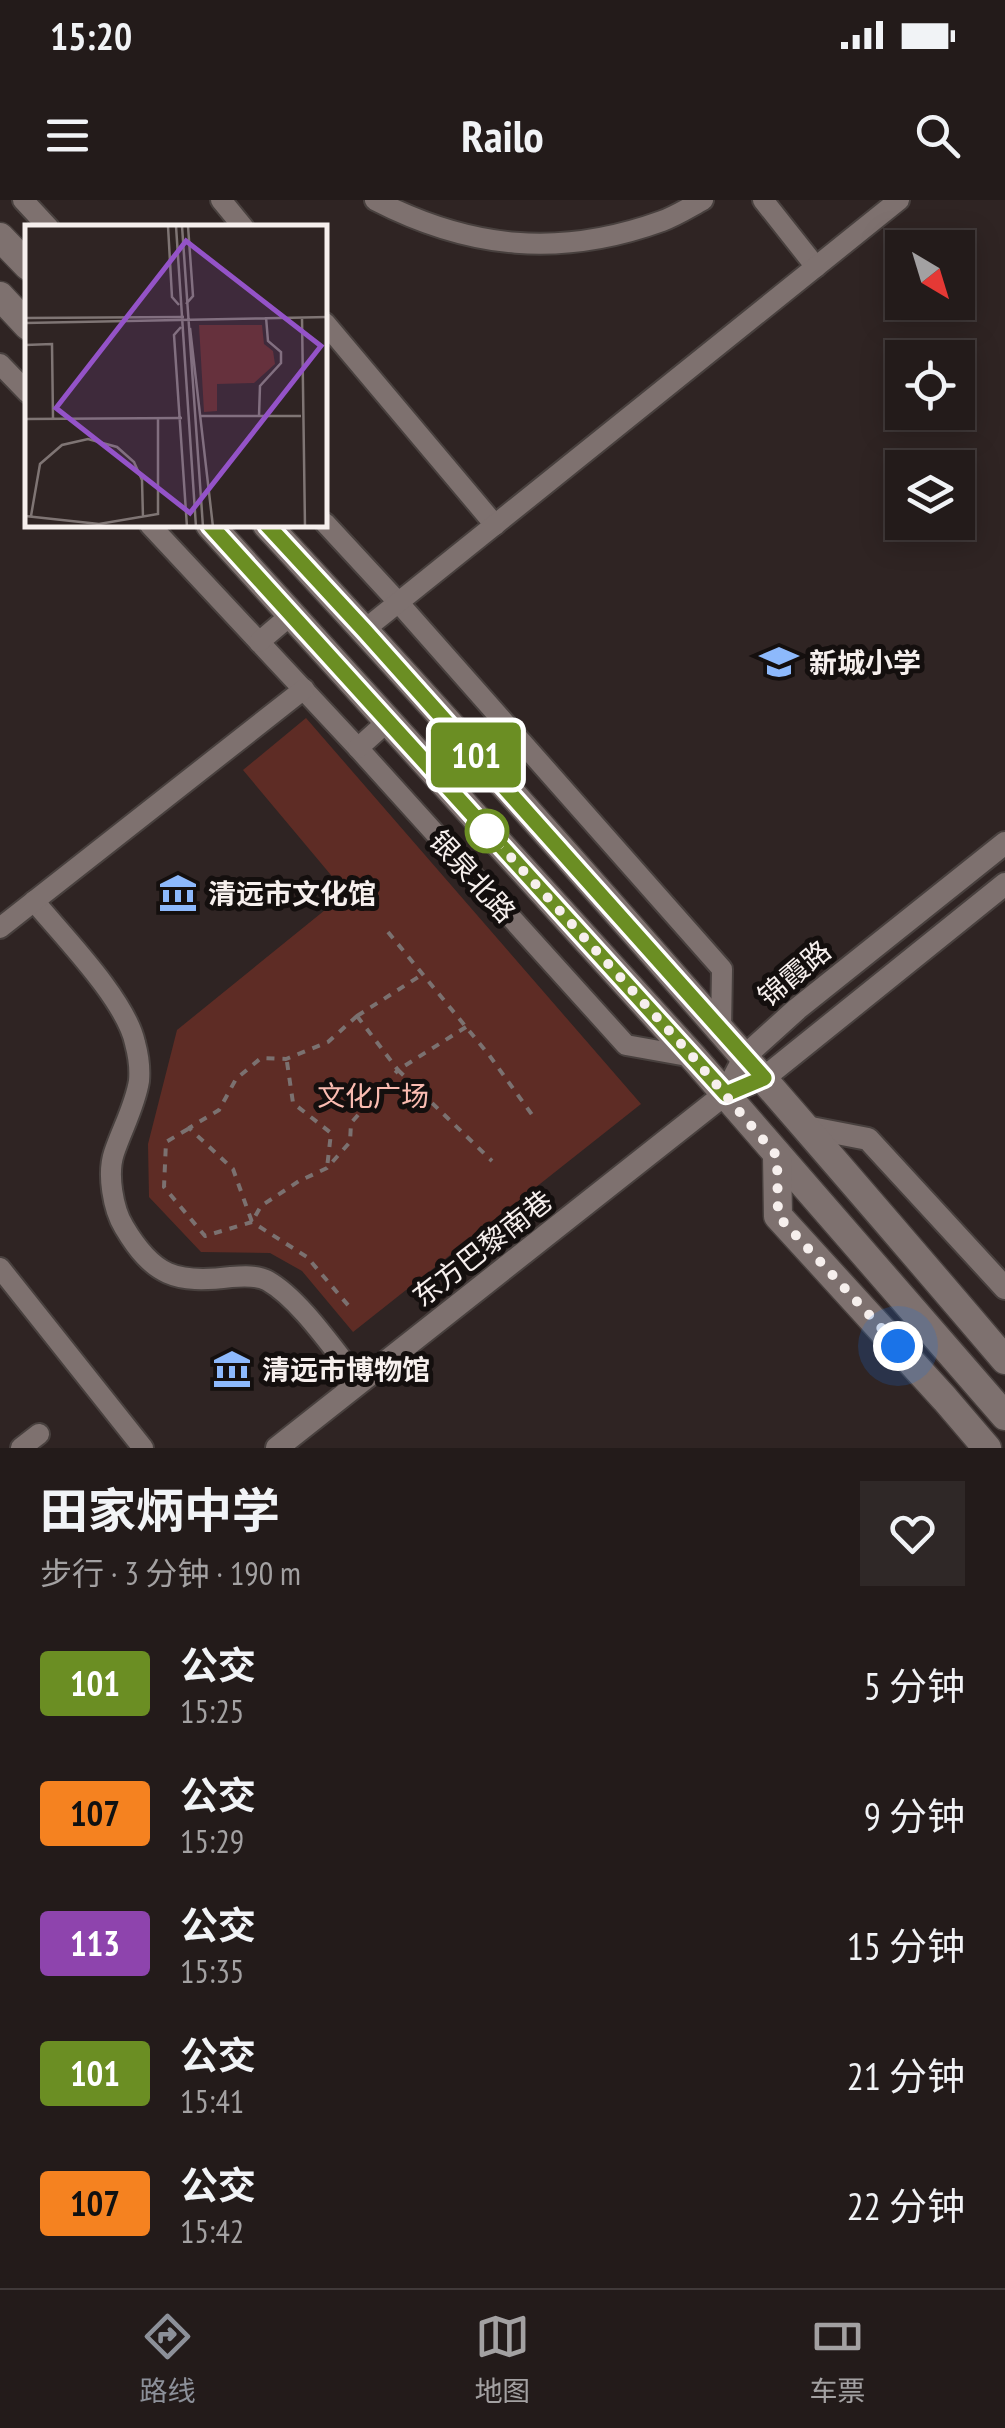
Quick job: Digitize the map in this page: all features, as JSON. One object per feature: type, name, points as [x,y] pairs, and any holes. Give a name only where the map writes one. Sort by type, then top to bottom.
[{"type":"main road","points":[[0,237],[25,263]]},
{"type":"main road","points":[[0,296],[25,323]]},
{"type":"main road","name":"银泉北路","points":[[213,528],[693,1057],[1005,1416]]},
{"type":"main road","points":[[270,528],[745,1056],[1005,1360]]},
{"type":"main road","points":[[777,1156],[778,1216],[987,1448]]},
{"type":"street","points":[[23,200],[46,225]]},
{"type":"street","points":[[221,200],[242,225]]},
{"type":"street","points":[[375,200],[407,217],[448,231],[491,242],[533,244],[621,233],[664,220],[704,200]]},
{"type":"street","points":[[762,200],[816,267]]},
{"type":"street","points":[[364,630],[900,200]]},
{"type":"street","points":[[328,328],[495,526]]},
{"type":"street","points":[[0,364],[25,391]]},
{"type":"street","points":[[328,526],[722,969],[721,1030]]},
{"type":"street","name":"银泉北路","points":[[153,528],[626,1045],[693,1057]]},
{"type":"street","points":[[259,642],[292,614]]},
{"type":"street","points":[[0,928],[304,689]]},
{"type":"street","points":[[358,748],[388,721]]},
{"type":"street","name":"锦霞路","points":[[726,1094],[745,1056],[797,1008],[1005,842]]},
{"type":"street","points":[[726,1094],[764,1078],[1005,884]]},
{"type":"street","points":[[34,901],[113,997],[135,1040],[139,1078],[130,1115],[112,1158],[113,1194],[121,1224],[143,1256],[165,1274],[206,1280],[265,1278],[290,1297],[360,1382]]},
{"type":"street","name":"东方巴黎南巷","points":[[277,1448],[726,1094]]},
{"type":"street","points":[[806,1127],[868,1139],[1005,1288]]},
{"type":"street","points":[[0,1268],[144,1448]]},
{"type":"street","points":[[21,1448],[39,1434]]},
{"type":"path","points":[[388,932],[533,1116]]},
{"type":"path","points":[[423,974],[357,1016],[328,1042],[286,1060],[262,1058],[236,1079],[219,1110],[166,1142],[164,1187],[204,1236],[252,1222],[261,1206],[327,1168],[350,1142],[351,1122],[398,1070],[466,1027]]},
{"type":"path","points":[[357,1016],[398,1070],[492,1161]]},
{"type":"path","points":[[286,1060],[293,1103],[331,1133],[327,1168]]},
{"type":"path","points":[[189,1128],[234,1169],[252,1222],[307,1257],[353,1312]]},
{"type":"green space","name":"文化广场","points":[[306,718],[641,1104],[353,1332],[302,1271],[270,1253],[201,1252],[149,1197],[148,1144],[177,1030],[346,893],[243,770]]},
{"type":"bus line","name":"101","points":[[213,528],[726,1094],[764,1078],[270,528]]},
{"type":"place","name":"新城小学","points":[[779,662]]},
{"type":"place","name":"清远市文化馆","points":[[178,893]]},
{"type":"place","name":"清远市博物馆","points":[[232,1369]]},
{"type":"route","points":[[487,831],[693,1057],[777,1156],[778,1216],[898,1346]]}]
